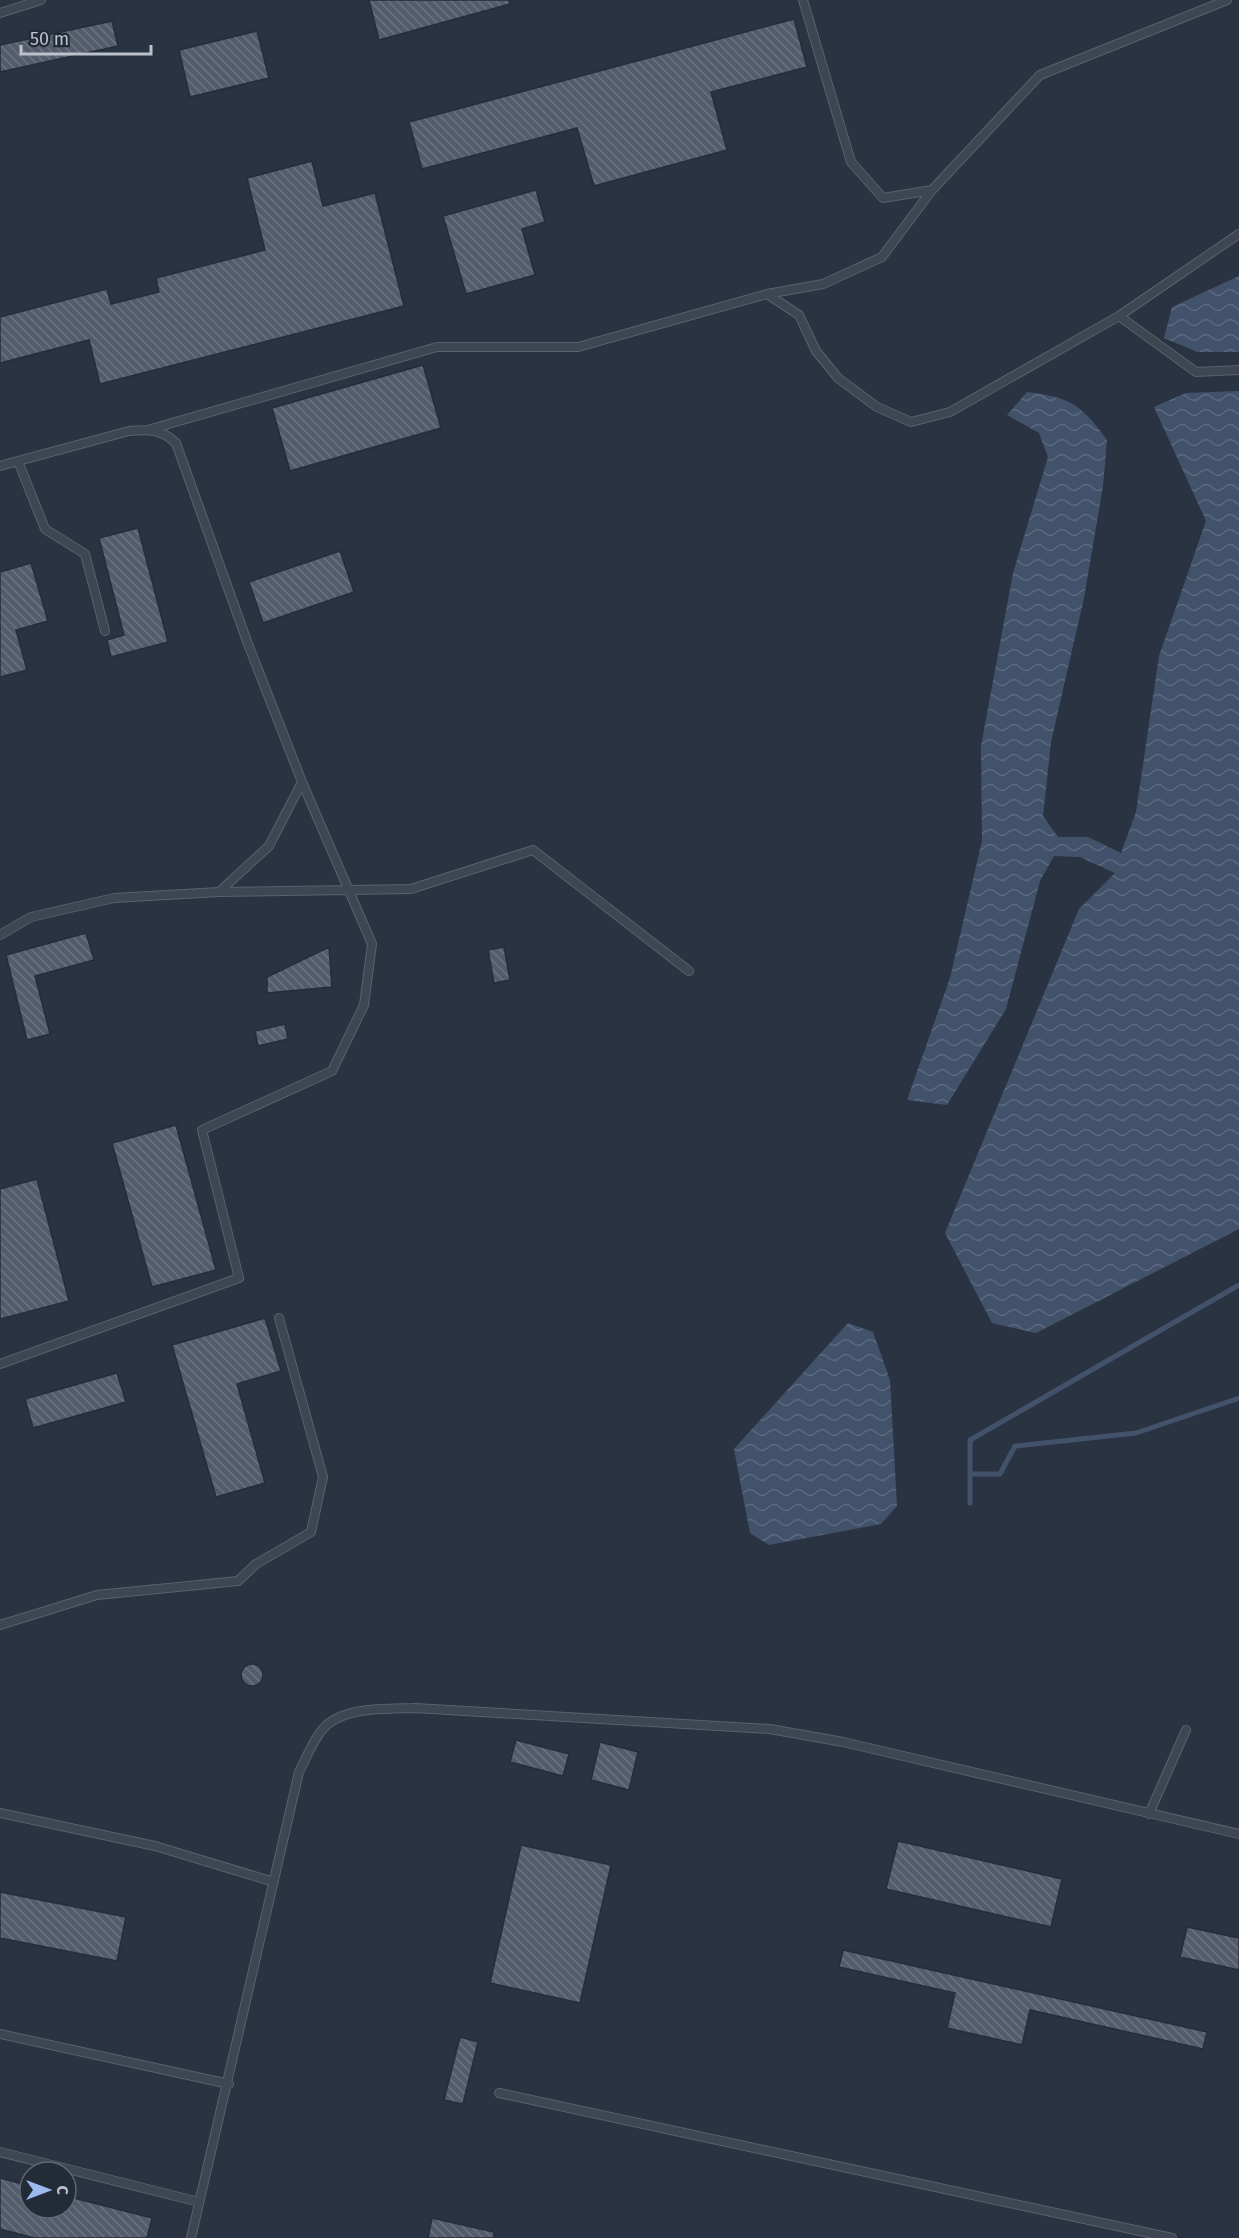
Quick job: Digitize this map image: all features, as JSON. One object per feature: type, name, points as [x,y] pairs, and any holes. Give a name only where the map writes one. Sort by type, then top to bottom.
[{"type":"lane","points":[[0,13],[41,0]]},
{"type":"lane","points":[[803,0],[851,162],[883,198],[932,190]]},
{"type":"lane","points":[[0,466],[129,431],[151,429],[437,347],[578,347],[767,294],[823,284],[882,257],[932,190],[1040,75],[1227,0]]},
{"type":"lane","points":[[767,294],[799,315],[816,351],[838,378],[877,407],[911,422],[950,412],[1119,316],[1239,234]]},
{"type":"lane","points":[[1119,316],[1196,372],[1239,370]]},
{"type":"lane","points":[[0,1364],[239,1278],[202,1130],[332,1071],[364,1005],[372,944],[302,782],[236,612],[176,443],[166,434],[151,429]]},
{"type":"lane","points":[[18,461],[45,529],[85,554],[105,631]]},
{"type":"lane","points":[[219,892],[269,846],[302,782]]},
{"type":"lane","points":[[0,935],[31,917],[114,898],[219,892],[411,889],[533,850],[689,971]]},
{"type":"lane","points":[[0,1625],[97,1595],[238,1581],[256,1564],[311,1532],[323,1477],[279,1318]]},
{"type":"lane","points":[[191,2238],[229,2084],[299,1772],[322,1729],[341,1717],[373,1709],[415,1708],[770,1729],[843,1742],[1239,1834]]},
{"type":"lane","points":[[1149,1814],[1186,1730]]},
{"type":"lane","points":[[0,1813],[155,1846],[274,1882]]},
{"type":"lane","points":[[0,2034],[229,2084]]},
{"type":"lane","points":[[499,2093],[1172,2238]]},
{"type":"lane","points":[[0,2152],[199,2202]]},
{"type":"water","points":[[1239,276],[1239,352],[1197,352],[1164,338],[1172,307]]},
{"type":"water","points":[[1239,391],[1239,1229],[1036,1333],[992,1323],[945,1233],[1079,909],[1115,873],[1080,857],[1054,856],[1040,881],[1006,1009],[947,1105],[907,1100],[950,978],[982,841],[981,746],[1013,573],[1048,457],[1039,433],[1007,415],[1027,392],[1054,397],[1065,400],[1081,410],[1107,440],[1103,486],[1084,598],[1051,742],[1043,816],[1058,837],[1088,837],[1121,853],[1136,812],[1159,656],[1206,521],[1154,407],[1186,393]]},
{"type":"water","points":[[848,1323],[873,1332],[890,1380],[897,1506],[881,1524],[769,1545],[750,1533],[734,1449]]},
{"type":"building","points":[[369,0],[509,0],[510,4],[379,40]]},
{"type":"building","points":[[794,19],[807,67],[711,92],[727,150],[594,186],[577,128],[422,169],[409,122]]},
{"type":"building","points":[[112,21],[118,46],[0,72],[0,45]]},
{"type":"building","points":[[257,31],[269,78],[190,97],[179,50]]},
{"type":"building","points":[[312,161],[323,206],[375,193],[404,306],[100,384],[89,340],[0,363],[0,317],[107,289],[111,304],[159,292],[156,278],[265,250],[247,178]]},
{"type":"building","points":[[536,190],[545,222],[522,229],[535,275],[466,294],[443,216]]},
{"type":"building","points":[[423,365],[441,428],[290,471],[272,408]]},
{"type":"building","points":[[138,528],[168,642],[111,657],[107,640],[124,635],[99,538]]},
{"type":"building","points":[[340,551],[354,592],[263,623],[249,582]]},
{"type":"building","points":[[31,563],[48,621],[16,630],[27,670],[0,677],[0,572]]},
{"type":"building","points":[[86,933],[94,960],[35,976],[50,1034],[27,1040],[6,955]]},
{"type":"building","points":[[329,947],[332,987],[267,993],[267,977]]},
{"type":"building","points":[[504,947],[510,980],[494,983],[488,950]]},
{"type":"building","points":[[285,1024],[288,1039],[258,1046],[255,1031]]},
{"type":"building","points":[[176,1125],[216,1270],[152,1287],[112,1143]]},
{"type":"building","points":[[37,1179],[69,1301],[0,1319],[0,1189]]},
{"type":"building","points":[[265,1318],[281,1371],[237,1384],[265,1483],[216,1497],[172,1345]]},
{"type":"building","points":[[117,1373],[126,1402],[33,1428],[25,1399]]},
{"type":"building","points":[[248,1664],[256,1664],[263,1671],[263,1679],[256,1686],[248,1686],[241,1679],[241,1671]]},
{"type":"building","points":[[516,1740],[569,1754],[563,1776],[510,1762]]},
{"type":"building","points":[[600,1742],[638,1752],[629,1790],[591,1780]]},
{"type":"building","points":[[898,1841],[1062,1879],[1051,1927],[886,1889]]},
{"type":"building","points":[[521,1845],[611,1865],[580,2003],[490,1983]]},
{"type":"building","points":[[0,1892],[126,1917],[117,1961],[0,1938]]},
{"type":"building","points":[[1187,1927],[1239,1938],[1239,1970],[1180,1957]]},
{"type":"building","points":[[843,1950],[1207,2032],[1203,2049],[1030,2010],[1022,2045],[947,2028],[955,1993],[839,1967]]},
{"type":"building","points":[[460,2037],[478,2042],[463,2104],[444,2100]]},
{"type":"building","points":[[0,2178],[18,2183],[18,2220],[78,2220],[78,2199],[152,2218],[147,2238],[34,2238],[0,2229]]},
{"type":"building","points":[[432,2218],[494,2232],[494,2238],[428,2238]]},
{"type":"waterway","points":[[970,1503],[970,1440],[1239,1285]]},
{"type":"waterway","points":[[970,1474],[1000,1474],[1015,1446],[1136,1433],[1239,1398]]}]
